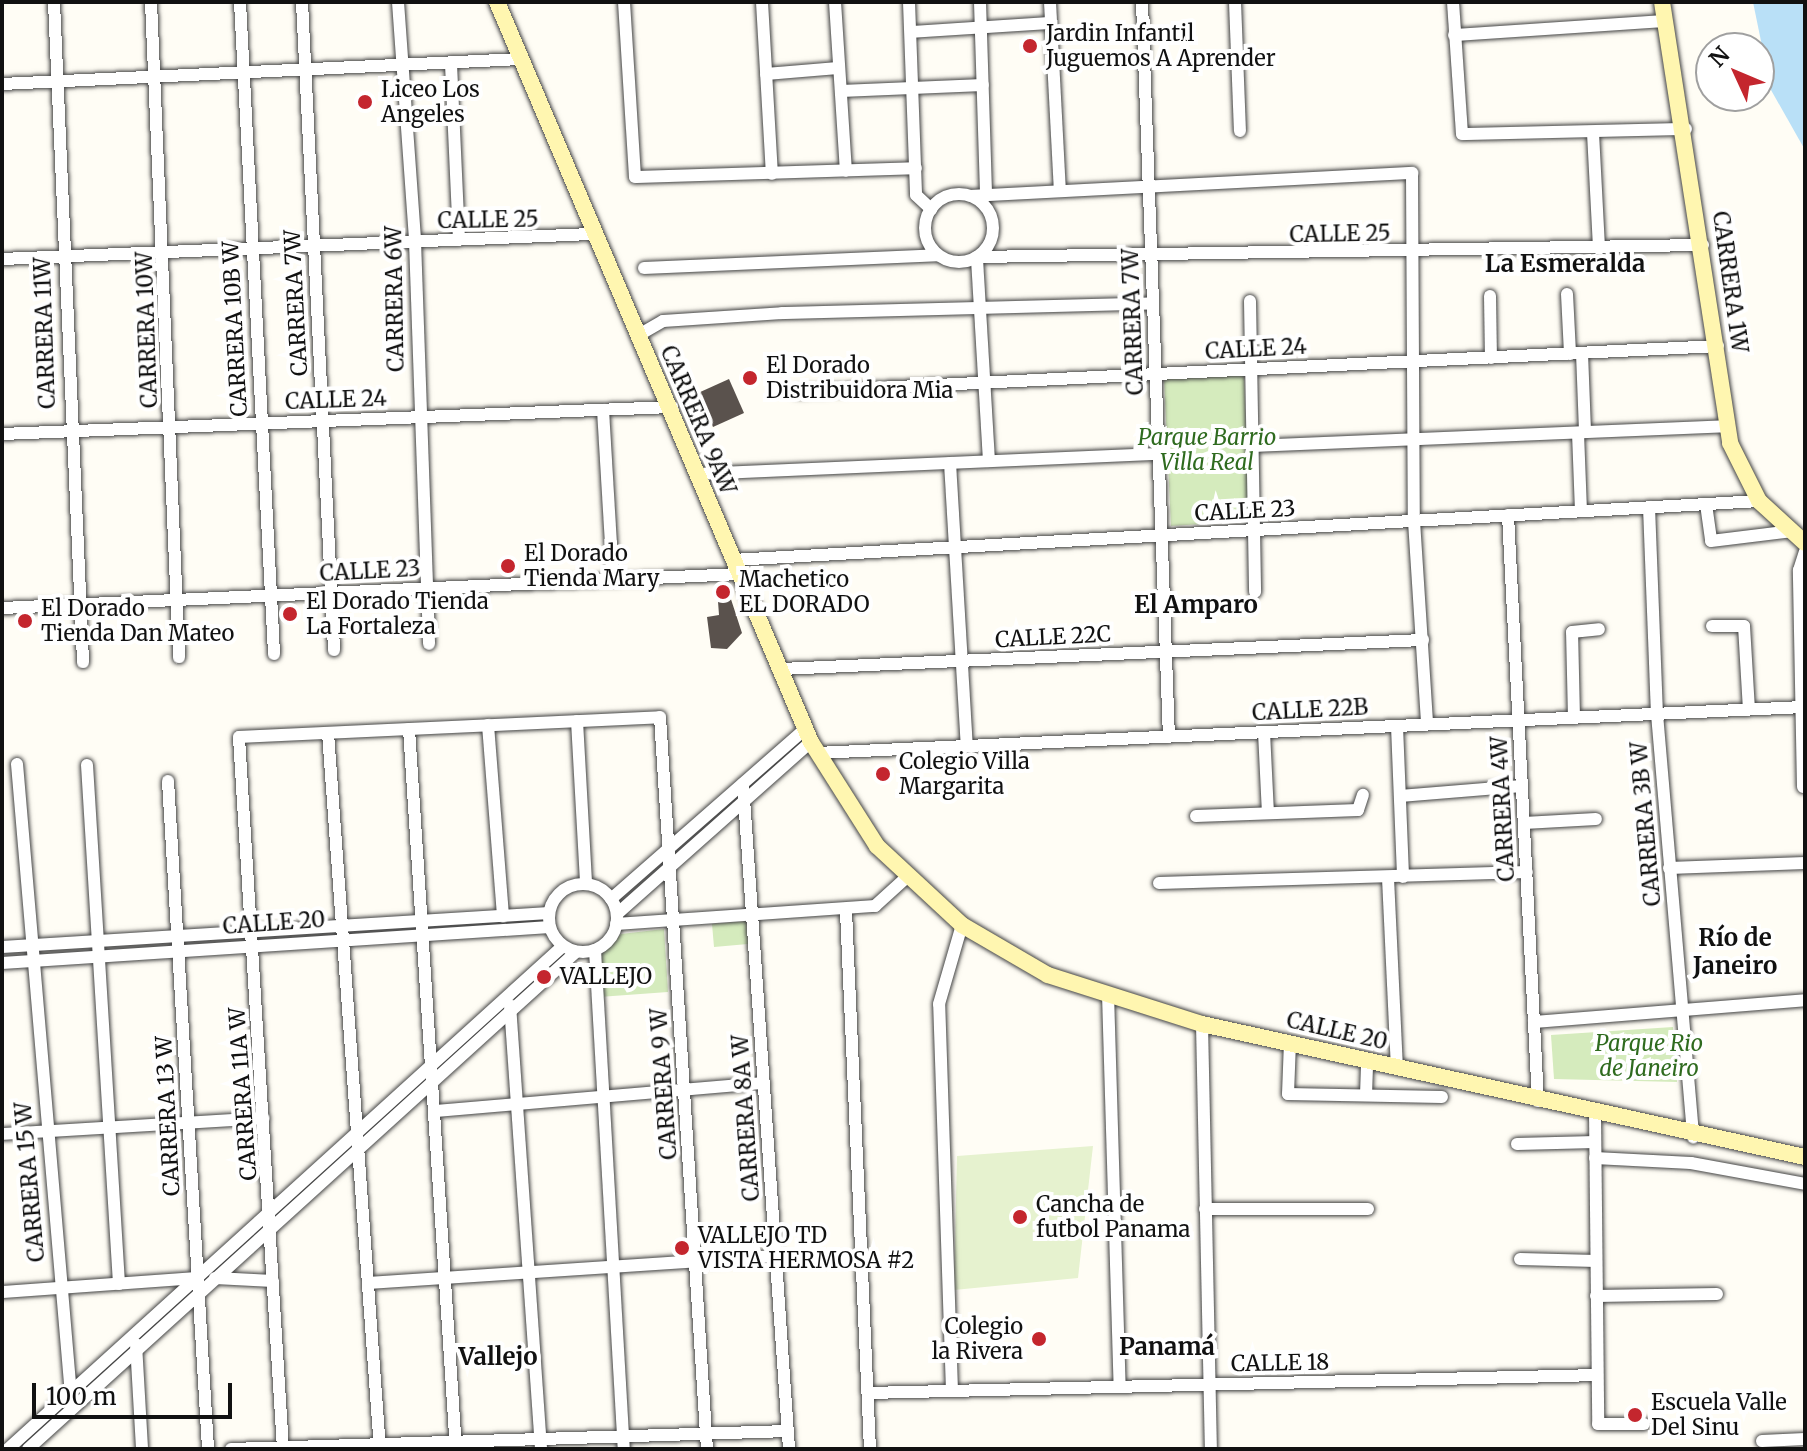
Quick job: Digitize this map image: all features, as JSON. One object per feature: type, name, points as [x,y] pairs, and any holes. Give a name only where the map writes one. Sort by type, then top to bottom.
[{"type":"main road","name":"CARRERA 9AW","points":[[497,2],[592,234],[672,407],[697,474],[811,741],[877,846]]},
{"type":"main road","name":"CARRERA 1W","points":[[1662,2],[1686,129],[1718,346],[1726,426],[1759,501],[1799,537]]},
{"type":"main road","name":"CALLE 20","points":[[877,846],[962,925],[1048,975],[1202,1024],[1693,1137],[1797,1156],[1805,1145]]},
{"type":"street","name":"CARRERA 11W","points":[[54,2],[54,83],[83,662]]},
{"type":"street","name":"CARRERA 10W","points":[[151,2],[179,657]]},
{"type":"street","name":"CARRERA 10B W","points":[[240,2],[250,248],[274,654]]},
{"type":"street","name":"CARRERA 7W","points":[[302,2],[334,650]]},
{"type":"street","name":"CARRERA 6W","points":[[398,2],[415,241],[417,417],[429,644]]},
{"type":"street","points":[[624,2],[631,173],[772,174],[916,168]]},
{"type":"street","points":[[762,2],[772,174]]},
{"type":"street","points":[[835,2],[846,171]]},
{"type":"street","points":[[909,2],[916,195],[931,209]]},
{"type":"street","points":[[980,2],[986,195]]},
{"type":"street","points":[[1050,2],[1060,191]]},
{"type":"street","name":"CARRERA 7W","points":[[1142,2],[1169,737]]},
{"type":"street","points":[[1235,2],[1240,131]]},
{"type":"street","points":[[1453,2],[1462,134],[1686,129]]},
{"type":"street","points":[[1454,35],[1666,21]]},
{"type":"street","points":[[911,32],[1051,23]]},
{"type":"street","points":[[2,84],[521,59]]},
{"type":"street","points":[[451,64],[459,240]]},
{"type":"street","points":[[766,74],[838,68]]},
{"type":"street","points":[[841,91],[983,85]]},
{"type":"street","points":[[1593,133],[1599,249]]},
{"type":"street","points":[[937,255],[925,233],[931,209],[942,198],[1412,173],[1414,521],[1427,724]]},
{"type":"street","points":[[971,196],[991,217],[993,232],[977,257],[989,461]]},
{"type":"street","name":"CALLE 25","points":[[2,259],[592,234]]},
{"type":"street","name":"CALLE 25","points":[[977,257],[1412,254],[1703,245]]},
{"type":"street","points":[[644,268],[937,255],[957,262],[977,257]]},
{"type":"street","points":[[1567,294],[1576,353],[1582,432],[1581,511]]},
{"type":"street","points":[[1490,296],[1491,358]]},
{"type":"street","points":[[1250,301],[1255,592]]},
{"type":"street","points":[[637,336],[663,321],[1153,303]]},
{"type":"street","name":"CALLE 24","points":[[797,392],[1718,346]]},
{"type":"street","name":"CALLE 24","points":[[2,434],[672,407]]},
{"type":"street","points":[[603,410],[613,579]]},
{"type":"street","points":[[1252,446],[1726,426]]},
{"type":"street","points":[[697,474],[1158,454]]},
{"type":"street","points":[[950,463],[967,746]]},
{"type":"street","name":"CALLE 23","points":[[2,608],[613,579],[957,547],[1759,501]]},
{"type":"street","points":[[1706,504],[1711,541],[1799,537]]},
{"type":"street","name":"CARRERA 3B W","points":[[1649,507],[1657,714],[1693,1137]]},
{"type":"street","name":"CARRERA 4W","points":[[1508,515],[1538,1101]]},
{"type":"street","points":[[1803,787],[1799,561],[1805,552]]},
{"type":"street","points":[[1712,626],[1744,626],[1749,709]]},
{"type":"street","points":[[1574,718],[1572,632],[1599,629]]},
{"type":"street","name":"CALLE 22C","points":[[781,669],[1423,640]]},
{"type":"street","name":"CALLE 22B","points":[[811,741],[967,746],[1803,707]]},
{"type":"street","name":"CARRERA 9 W","points":[[577,721],[660,717],[707,1449]]},
{"type":"street","points":[[380,1447],[328,733],[577,721],[586,884]]},
{"type":"street","points":[[488,725],[503,916]]},
{"type":"street","points":[[1397,726],[1403,877]]},
{"type":"street","points":[[409,729],[456,1445]]},
{"type":"street","points":[[1264,732],[1268,813]]},
{"type":"street","name":"CARRERA 11A W","points":[[283,1448],[239,737],[328,733]]},
{"type":"street","points":[[611,899],[743,784],[811,741]]},
{"type":"street","points":[[624,1443],[601,1097],[595,950],[616,919],[670,866],[811,741]]},
{"type":"street","name":"CARRERA 15 W","points":[[17,764],[59,1288],[70,1391],[75,1405]]},
{"type":"street","points":[[87,765],[119,1284]]},
{"type":"street","name":"CARRERA 13 W","points":[[168,781],[208,1449]]},
{"type":"street","name":"CARRERA 8A W","points":[[743,784],[789,1449]]},
{"type":"street","points":[[1400,796],[1522,786]]},
{"type":"street","points":[[1196,816],[1358,810],[1363,795]]},
{"type":"street","points":[[1524,823],[1596,819]]},
{"type":"street","points":[[1669,868],[1805,863]]},
{"type":"street","points":[[1159,883],[1527,872]]},
{"type":"street","points":[[616,919],[674,920],[846,911],[875,906],[908,876]]},
{"type":"street","points":[[1388,878],[1397,1067]]},
{"type":"street","points":[[595,950],[576,952],[563,946],[550,927],[549,913],[562,891],[586,884],[611,899],[616,919]]},
{"type":"street","points":[[846,911],[870,1449]]},
{"type":"street","name":"CALLE 20","points":[[2,947],[549,913]]},
{"type":"street","points":[[952,1391],[939,1004],[962,925]]},
{"type":"street","name":"CALLE 20","points":[[2,963],[550,927]]},
{"type":"street","points":[[28,1449],[136,1350],[270,1210],[563,946]]},
{"type":"street","points":[[8,1449],[136,1331],[198,1284],[215,1278],[576,952]]},
{"type":"street","points":[[509,994],[540,1444]]},
{"type":"street","points":[[1108,994],[1120,1387]]},
{"type":"street","points":[[1534,1022],[1805,1000]]},
{"type":"street","points":[[1202,1024],[1211,1449]]},
{"type":"street","points":[[1290,1042],[1288,1094],[1442,1097]]},
{"type":"street","points":[[1366,1095],[1367,1060]]},
{"type":"street","points":[[436,1111],[764,1083]]},
{"type":"street","points":[[1595,1113],[1598,1424],[1644,1424]]},
{"type":"street","points":[[2,1134],[264,1118]]},
{"type":"street","points":[[1517,1144],[1595,1142]]},
{"type":"street","points":[[1595,1158],[1691,1163],[1805,1184]]},
{"type":"street","points":[[1205,1209],[1368,1209]]},
{"type":"street","points":[[368,1283],[776,1256]]},
{"type":"street","points":[[1520,1259],[1596,1261]]},
{"type":"street","points":[[215,1278],[273,1281]]},
{"type":"street","points":[[2,1292],[119,1284],[198,1284]]},
{"type":"street","points":[[1596,1296],[1717,1294]]},
{"type":"street","points":[[136,1331],[142,1449]]},
{"type":"street","name":"CALLE 18","points":[[868,1393],[1597,1375]]},
{"type":"street","points":[[231,1449],[624,1443],[707,1434],[788,1431]]},
{"type":"street","points":[[1762,1441],[1805,1439]]},
{"type":"green space","name":"Parque Barrio Villa Real","points":[[1244,375],[1249,521],[1171,526],[1164,379]]},
{"type":"green space","points":[[746,921],[748,944],[714,947],[712,924]]},
{"type":"green space","points":[[664,929],[668,992],[599,997],[598,958],[621,934]]},
{"type":"green space","name":"Parque Rio de Janeiro","points":[[1673,1027],[1677,1082],[1554,1079],[1551,1035]]},
{"type":"green space","name":"Cancha de futbol Panama","points":[[1093,1146],[1078,1278],[954,1290],[957,1156]]},
{"type":"water","points":[[1753,2],[1805,2],[1805,150],[1775,97],[1775,32],[1759,32]]},
{"type":"building","points":[[729,379],[744,413],[713,427],[698,393]]},
{"type":"building","points":[[727,587],[742,633],[727,649],[711,648],[707,617],[719,615],[717,588]]},
{"type":"place","name":"Jardin Infantil Juguemos A Aprender","points":[[1030,46]]},
{"type":"place","name":"Liceo Los Angeles","points":[[365,102]]},
{"type":"place","name":"El Dorado Distribuidora Mia","points":[[750,378]]},
{"type":"place","name":"El Dorado Tienda Mary","points":[[508,566]]},
{"type":"place","name":"Machetico EL DORADO","points":[[723,592]]},
{"type":"place","name":"El Dorado Tienda La Fortaleza","points":[[290,614]]},
{"type":"place","name":"El Dorado Tienda Dan Mateo","points":[[25,621]]},
{"type":"place","name":"Colegio Villa Margarita","points":[[883,774]]},
{"type":"place","name":"VALLEJO","points":[[544,977]]},
{"type":"place","name":"Cancha de futbol Panama","points":[[1020,1217]]},
{"type":"place","name":"VALLEJO TD VISTA HERMOSA #2","points":[[682,1248]]},
{"type":"place","name":"Colegio la Rivera","points":[[1039,1339]]},
{"type":"place","name":"Escuela Valle Del Sinu","points":[[1635,1415]]},
{"type":"district","name":"La Esmeralda","points":[[1565,264]]},
{"type":"district","name":"El Amparo","points":[[1196,605]]},
{"type":"district","name":"Río de Janeiro","points":[[1735,952]]},
{"type":"district","name":"Panamá","points":[[1167,1347]]},
{"type":"district","name":"Vallejo","points":[[498,1357]]}]
